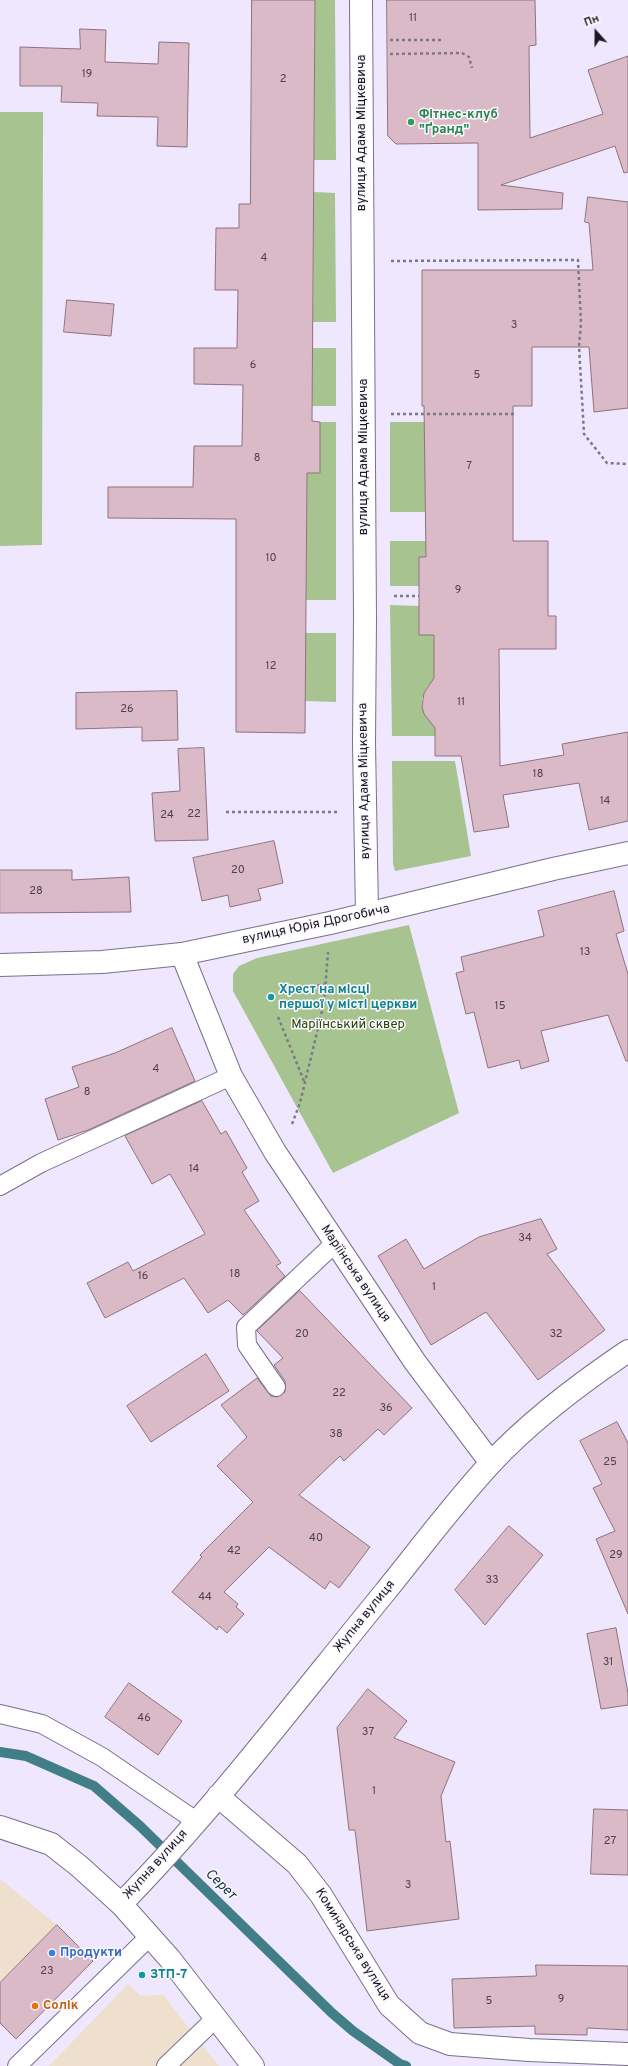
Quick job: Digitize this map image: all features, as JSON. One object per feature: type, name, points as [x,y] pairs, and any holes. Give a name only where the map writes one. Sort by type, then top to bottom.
[{"type":"street","name":"вулиця Адама Міцкевича","points":[[361,0],[365,618],[364,743],[367,914]]},
{"type":"street","name":"вулиця Юрія Дрогобича","points":[[0,965],[102,962],[182,954],[367,914],[553,869],[628,853]]},
{"type":"street","name":"Маріїнська вулиця","points":[[182,954],[231,1076],[274,1152],[334,1244],[415,1362],[491,1463]]},
{"type":"street","name":"Жупна вулиця","points":[[121,1904],[218,1796],[491,1463],[544,1412],[598,1371],[628,1351]]},
{"type":"street","name":"Коминярська вулиця","points":[[218,1796],[297,1864],[321,1895],[389,2005],[420,2033],[450,2044],[528,2050],[628,2054]]},
{"type":"street","points":[[0,1827],[51,1844],[79,1866],[121,1904],[170,1958],[254,2066]]},
{"type":"lane","points":[[0,1186],[41,1163],[231,1076]]},
{"type":"lane","points":[[276,1386],[247,1345],[246,1327],[334,1244]]},
{"type":"lane","points":[[0,1714],[42,1724],[102,1756],[190,1828]]},
{"type":"lane","points":[[17,2066],[150,1936]]},
{"type":"lane","points":[[166,2066],[216,2018]]},
{"type":"path","points":[[388,40],[444,40]]},
{"type":"path","points":[[388,54],[462,53],[469,57],[472,68]]},
{"type":"path","points":[[385,261],[578,260],[581,323],[579,346],[584,434],[608,463],[628,464]]},
{"type":"path","points":[[385,414],[517,414]]},
{"type":"path","points":[[390,596],[420,596]]},
{"type":"path","points":[[226,812],[340,812]]},
{"type":"path","points":[[295,1120],[324,1003],[328,947]]},
{"type":"path","points":[[294,990],[326,984]]},
{"type":"path","points":[[278,1017],[304,1081]]},
{"type":"shaded area","points":[[0,1879],[57,1925],[0,1983]]},
{"type":"shaded area","points":[[128,1984],[141,1996],[163,1995],[219,2066],[49,2066]]},
{"type":"green space","points":[[315,0],[335,0],[336,160],[314,160]]},
{"type":"green space","points":[[0,112],[43,112],[42,545],[0,546]]},
{"type":"green space","points":[[314,192],[335,193],[336,322],[313,322]]},
{"type":"green space","points":[[313,348],[336,348],[336,406],[312,406]]},
{"type":"green space","points":[[320,422],[336,422],[336,600],[306,600],[307,473],[320,473]]},
{"type":"green space","points":[[390,422],[425,422],[425,512],[390,512]]},
{"type":"green space","points":[[390,541],[431,541],[419,586],[390,586]]},
{"type":"green space","points":[[390,605],[419,606],[419,635],[434,635],[434,682],[428,686],[422,699],[422,707],[435,724],[435,736],[392,736]]},
{"type":"green space","points":[[305,633],[336,633],[336,702],[305,701]]},
{"type":"green space","points":[[392,761],[455,761],[471,856],[395,871],[393,864]]},
{"type":"green space","name":"Маріїнський сквер","points":[[409,925],[459,1113],[333,1173],[233,991],[233,974],[239,966],[257,958]]},
{"type":"building","points":[[252,0],[315,0],[312,421],[320,422],[320,473],[307,473],[305,733],[236,732],[236,519],[108,518],[108,487],[193,487],[194,446],[242,446],[243,385],[194,384],[194,348],[237,348],[238,290],[215,290],[216,228],[239,228],[239,204],[250,204]]},
{"type":"building","points":[[387,0],[535,0],[536,45],[529,46],[530,138],[603,114],[588,70],[628,56],[628,172],[624,173],[615,146],[501,185],[563,193],[562,209],[478,210],[478,143],[396,144],[388,136]]},
{"type":"building","points":[[80,29],[106,30],[105,62],[158,64],[159,42],[189,43],[187,147],[157,146],[158,117],[97,116],[98,103],[61,102],[62,86],[20,86],[20,47],[80,49]]},
{"type":"building","points":[[588,197],[628,202],[628,408],[594,412],[589,347],[532,347],[532,406],[513,406],[513,541],[548,541],[548,616],[556,616],[556,649],[499,649],[500,766],[564,755],[562,744],[628,732],[628,821],[589,830],[579,783],[503,795],[509,827],[474,832],[461,756],[435,756],[435,728],[424,714],[422,707],[424,693],[434,678],[434,635],[419,635],[419,557],[426,557],[424,406],[422,406],[422,270],[593,270],[589,223],[585,222]]},
{"type":"building","points":[[67,300],[114,304],[111,336],[64,332]]},
{"type":"building","points":[[177,691],[178,740],[142,741],[142,727],[76,729],[76,693]]},
{"type":"building","points":[[204,748],[208,840],[155,841],[152,793],[180,791],[178,749]]},
{"type":"building","points":[[274,841],[283,883],[258,889],[261,900],[230,907],[228,895],[202,901],[193,858]]},
{"type":"building","points":[[0,870],[72,870],[72,880],[129,877],[131,912],[0,913]]},
{"type":"building","points":[[614,891],[624,931],[616,934],[628,974],[628,1061],[626,1061],[608,1015],[541,1031],[549,1061],[521,1069],[519,1060],[488,1068],[474,1012],[466,1014],[456,973],[464,971],[461,957],[544,936],[538,911]]},
{"type":"building","points":[[172,1028],[195,1081],[88,1130],[58,1140],[45,1099],[79,1087],[72,1067],[115,1053]]},
{"type":"building","points":[[202,1101],[221,1134],[226,1131],[247,1168],[242,1172],[259,1201],[244,1210],[281,1263],[276,1266],[285,1276],[243,1315],[228,1300],[208,1313],[184,1278],[105,1318],[87,1283],[128,1262],[133,1271],[205,1234],[170,1174],[152,1184],[125,1136]]},
{"type":"building","points":[[541,1219],[557,1249],[547,1254],[605,1330],[538,1380],[486,1312],[431,1345],[378,1256],[406,1239],[424,1269],[479,1237]]},
{"type":"building","points":[[300,1291],[412,1408],[384,1435],[378,1429],[344,1461],[340,1456],[299,1495],[370,1547],[339,1588],[330,1581],[325,1589],[269,1547],[224,1592],[238,1604],[236,1607],[244,1614],[227,1633],[219,1626],[217,1630],[172,1592],[202,1557],[200,1555],[253,1502],[217,1466],[247,1437],[221,1405],[257,1378],[271,1396],[277,1397],[285,1392],[285,1381],[274,1365],[283,1358],[257,1331]]},
{"type":"building","points":[[206,1354],[229,1391],[151,1442],[127,1406]]},
{"type":"building","points":[[617,1422],[628,1443],[628,1614],[596,1539],[615,1531],[593,1488],[602,1484],[580,1441]]},
{"type":"building","points":[[509,1526],[543,1555],[485,1625],[455,1590]]},
{"type":"building","points":[[616,1628],[628,1693],[628,1705],[601,1709],[587,1634]]},
{"type":"building","points":[[129,1683],[182,1721],[158,1755],[105,1717]]},
{"type":"building","points":[[368,1689],[407,1721],[394,1738],[455,1762],[441,1796],[446,1842],[450,1841],[459,1919],[367,1931],[355,1830],[349,1830],[337,1728]]},
{"type":"building","points":[[594,1809],[628,1810],[628,1875],[591,1874]]},
{"type":"building","points":[[57,1925],[93,1961],[16,2039],[0,2023],[0,1983]]},
{"type":"building","points":[[536,1965],[628,1966],[628,2030],[587,2028],[587,2035],[535,2034],[535,2026],[454,2028],[452,1979],[536,1976]]},
{"type":"waterway","name":"Серет","points":[[0,1752],[26,1756],[94,1786],[140,1826],[332,2013],[353,2031],[400,2064],[406,2066]]},
{"type":"place","name":"Фітнес-клуб \"Ґранд\"","points":[[411,122]]},
{"type":"place","name":"Хрест на місці першої у місті церкви","points":[[271,997]]},
{"type":"place","name":"Продукти","points":[[52,1953]]},
{"type":"place","name":"ЗТП-7","points":[[142,1975]]},
{"type":"place","name":"Солік","points":[[35,2006]]}]
